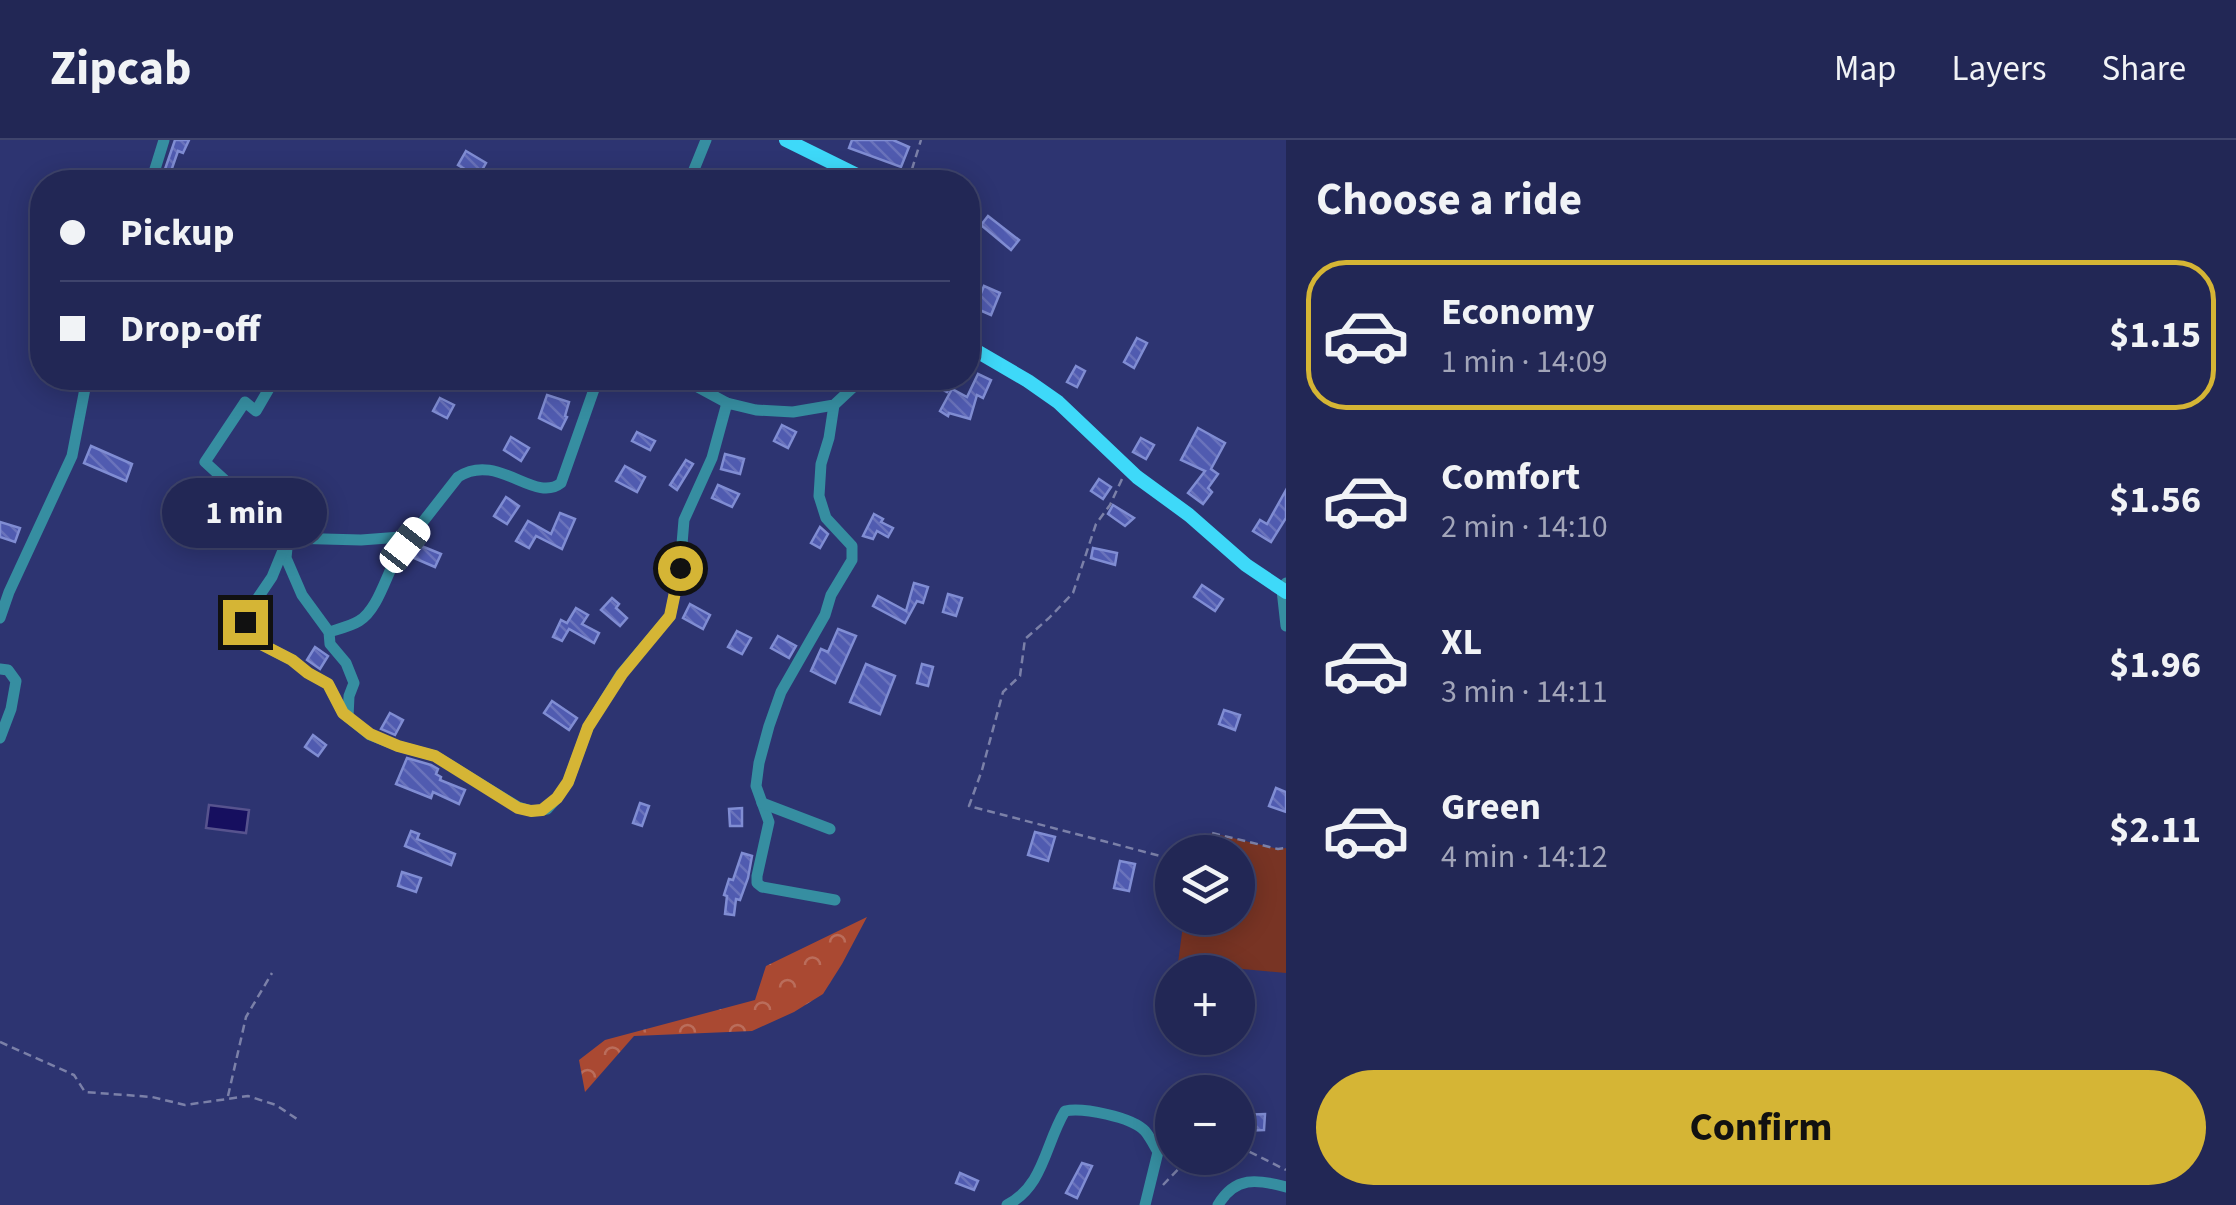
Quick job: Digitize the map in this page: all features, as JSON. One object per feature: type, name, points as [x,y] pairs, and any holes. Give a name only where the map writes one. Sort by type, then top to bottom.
[{"type":"main road","points":[[786,140],[847,170]]},
{"type":"main road","points":[[980,353],[1058,402],[1127,468],[1189,514],[1246,565],[1285,588]]},
{"type":"street","points":[[155,170],[164,140]]},
{"type":"street","points":[[694,170],[706,140]]},
{"type":"street","points":[[0,618],[72,456],[85,390]]},
{"type":"street","points":[[268,390],[256,410],[245,402],[205,462],[288,538],[361,540],[400,536],[405,545]]},
{"type":"street","points":[[329,632],[360,621],[371,609],[405,545],[458,477],[468,470],[490,469],[545,489],[561,483],[594,390]]},
{"type":"street","points":[[703,390],[727,403],[756,410],[793,412],[834,405],[850,390]]},
{"type":"street","points":[[288,538],[272,577],[245,622],[257,642],[328,684],[343,713],[370,734],[435,756],[518,808],[546,809],[568,782],[588,727],[604,700],[670,616],[684,520],[712,458],[727,403]]},
{"type":"street","points":[[834,405],[821,464],[819,496],[826,518],[852,546],[852,560],[781,692],[756,786],[769,822],[758,883],[762,887],[835,900]]},
{"type":"street","points":[[288,538],[286,558],[302,595],[329,632],[330,644],[346,663],[354,683],[348,717]]},
{"type":"street","points":[[1285,588],[1286,626]]},
{"type":"street","points":[[0,669],[8,670],[16,682],[0,738]]},
{"type":"street","points":[[762,803],[830,829]]},
{"type":"street","points":[[1007,1205],[1030,1186],[1042,1168],[1065,1111],[1078,1108],[1142,1128],[1158,1152],[1145,1205]]},
{"type":"street","points":[[1218,1205],[1226,1192],[1240,1184],[1257,1180],[1286,1187]]},
{"type":"path","points":[[912,170],[922,140]]},
{"type":"path","points":[[1127,468],[1096,524],[1073,593],[1025,639],[1020,676],[1003,692],[969,806],[1155,855]]},
{"type":"path","points":[[1255,844],[1286,848]]},
{"type":"path","points":[[228,1097],[246,1017],[272,972]]},
{"type":"path","points":[[0,1042],[74,1076],[85,1092],[152,1097],[185,1105],[248,1096],[276,1105],[300,1121]]},
{"type":"path","points":[[1255,1154],[1286,1170]]},
{"type":"path","points":[[1162,1186],[1173,1175]]},
{"type":"shaded area","points":[[209,805],[249,810],[246,833],[206,828]]},
{"type":"shaded area","points":[[1255,843],[1286,848],[1286,973],[1255,970],[1255,955],[1179,955],[1182,935],[1255,935]]},
{"type":"green space","points":[[867,917],[823,994],[794,1012],[752,1031],[634,1036],[585,1092],[579,1060],[605,1040],[755,1000],[766,966]]},
{"type":"building","points":[[175,140],[189,140],[183,153],[178,151],[171,170],[165,170]]},
{"type":"building","points":[[852,140],[893,140],[909,147],[901,167],[849,148]]},
{"type":"building","points":[[466,151],[486,163],[482,170],[466,170],[458,165]]},
{"type":"building","points":[[988,216],[1019,240],[1011,250],[981,225]]},
{"type":"building","points":[[984,286],[1000,293],[991,315],[980,310]]},
{"type":"building","points":[[1137,338],[1147,343],[1134,368],[1124,362]]},
{"type":"building","points":[[1076,366],[1085,371],[1077,387],[1067,382]]},
{"type":"building","points":[[980,375],[991,380],[983,398],[977,395],[970,419],[940,411],[951,390],[967,397],[970,390],[980,390]]},
{"type":"building","points":[[547,395],[569,402],[561,429],[539,418]]},
{"type":"building","points":[[440,398],[454,405],[447,418],[433,411]]},
{"type":"building","points":[[782,425],[796,432],[788,448],[774,441]]},
{"type":"building","points":[[1198,428],[1225,443],[1211,469],[1218,474],[1208,488],[1212,492],[1203,504],[1188,493],[1205,471],[1181,460]]},
{"type":"building","points":[[637,432],[655,441],[650,450],[632,441]]},
{"type":"building","points":[[511,437],[529,448],[521,461],[504,450]]},
{"type":"building","points":[[1141,438],[1154,445],[1146,459],[1133,452]]},
{"type":"building","points":[[91,446],[132,464],[126,481],[84,463]]},
{"type":"building","points":[[725,454],[744,459],[740,474],[721,469]]},
{"type":"building","points":[[686,460],[693,464],[677,490],[670,485]]},
{"type":"building","points":[[625,466],[645,477],[637,492],[616,481]]},
{"type":"building","points":[[1099,479],[1111,487],[1103,499],[1091,491]]},
{"type":"building","points":[[718,485],[739,494],[732,507],[712,498]]},
{"type":"building","points":[[1286,490],[1286,518],[1271,542],[1253,531],[1260,520],[1267,524]]},
{"type":"building","points":[[506,497],[519,506],[507,524],[494,516]]},
{"type":"building","points":[[1113,505],[1134,518],[1125,526],[1108,514]]},
{"type":"building","points":[[560,513],[575,519],[562,549],[536,536],[529,548],[516,541],[528,521],[551,534]]},
{"type":"building","points":[[874,514],[893,528],[888,537],[877,531],[873,539],[863,536]]},
{"type":"building","points":[[0,522],[20,528],[15,542],[0,537]]},
{"type":"building","points":[[820,527],[828,534],[820,548],[811,543]]},
{"type":"building","points":[[419,545],[441,554],[435,567],[414,558]]},
{"type":"building","points":[[1093,548],[1117,553],[1115,565],[1091,558]]},
{"type":"building","points":[[914,583],[928,587],[923,603],[917,601],[905,623],[873,606],[878,596],[906,611]]},
{"type":"building","points":[[1202,585],[1223,599],[1215,611],[1194,597]]},
{"type":"building","points":[[948,594],[962,598],[956,616],[943,612]]},
{"type":"building","points":[[612,598],[627,618],[620,626],[601,610]]},
{"type":"building","points":[[690,604],[710,615],[703,629],[683,618]]},
{"type":"building","points":[[576,608],[588,615],[582,624],[599,633],[594,643],[569,629],[562,641],[553,637],[561,620],[567,623]]},
{"type":"building","points":[[838,629],[856,636],[835,683],[811,671],[821,649],[828,652]]},
{"type":"building","points":[[737,631],[751,638],[742,654],[728,647]]},
{"type":"building","points":[[778,636],[796,646],[789,658],[771,648]]},
{"type":"building","points":[[315,647],[328,656],[320,669],[307,660]]},
{"type":"building","points":[[866,664],[895,676],[880,714],[850,702]]},
{"type":"building","points":[[922,664],[933,667],[928,686],[917,683]]},
{"type":"building","points":[[552,701],[577,718],[569,730],[544,713]]},
{"type":"building","points":[[1224,710],[1240,715],[1235,730],[1219,724]]},
{"type":"building","points":[[390,713],[403,720],[395,735],[381,729]]},
{"type":"building","points":[[313,735],[326,745],[318,756],[305,747]]},
{"type":"building","points":[[407,758],[431,765],[438,769],[440,780],[465,790],[459,804],[433,792],[431,798],[396,784]]},
{"type":"building","points":[[1276,788],[1286,792],[1286,812],[1269,806]]},
{"type":"building","points":[[640,803],[649,806],[642,826],[633,823]]},
{"type":"building","points":[[742,808],[742,826],[730,826],[729,809]]},
{"type":"building","points":[[411,831],[419,834],[417,839],[455,854],[451,865],[405,846]]},
{"type":"building","points":[[1035,832],[1055,837],[1048,861],[1028,855]]},
{"type":"building","points":[[742,853],[752,856],[748,878],[740,900],[736,899],[734,915],[725,914],[724,895]]},
{"type":"building","points":[[1120,861],[1135,864],[1129,891],[1114,888]]},
{"type":"building","points":[[402,872],[421,878],[416,892],[398,886]]},
{"type":"building","points":[[1255,1114],[1265,1114],[1264,1130],[1255,1130]]},
{"type":"building","points":[[1082,1163],[1092,1166],[1077,1198],[1066,1193]]},
{"type":"building","points":[[960,1173],[978,1181],[974,1190],[956,1183]]},
{"type":"route","points":[[245,622],[257,642],[328,684],[343,713],[370,734],[435,756],[518,808],[542,810],[568,782],[588,727],[622,674],[670,616],[680,568]]}]
